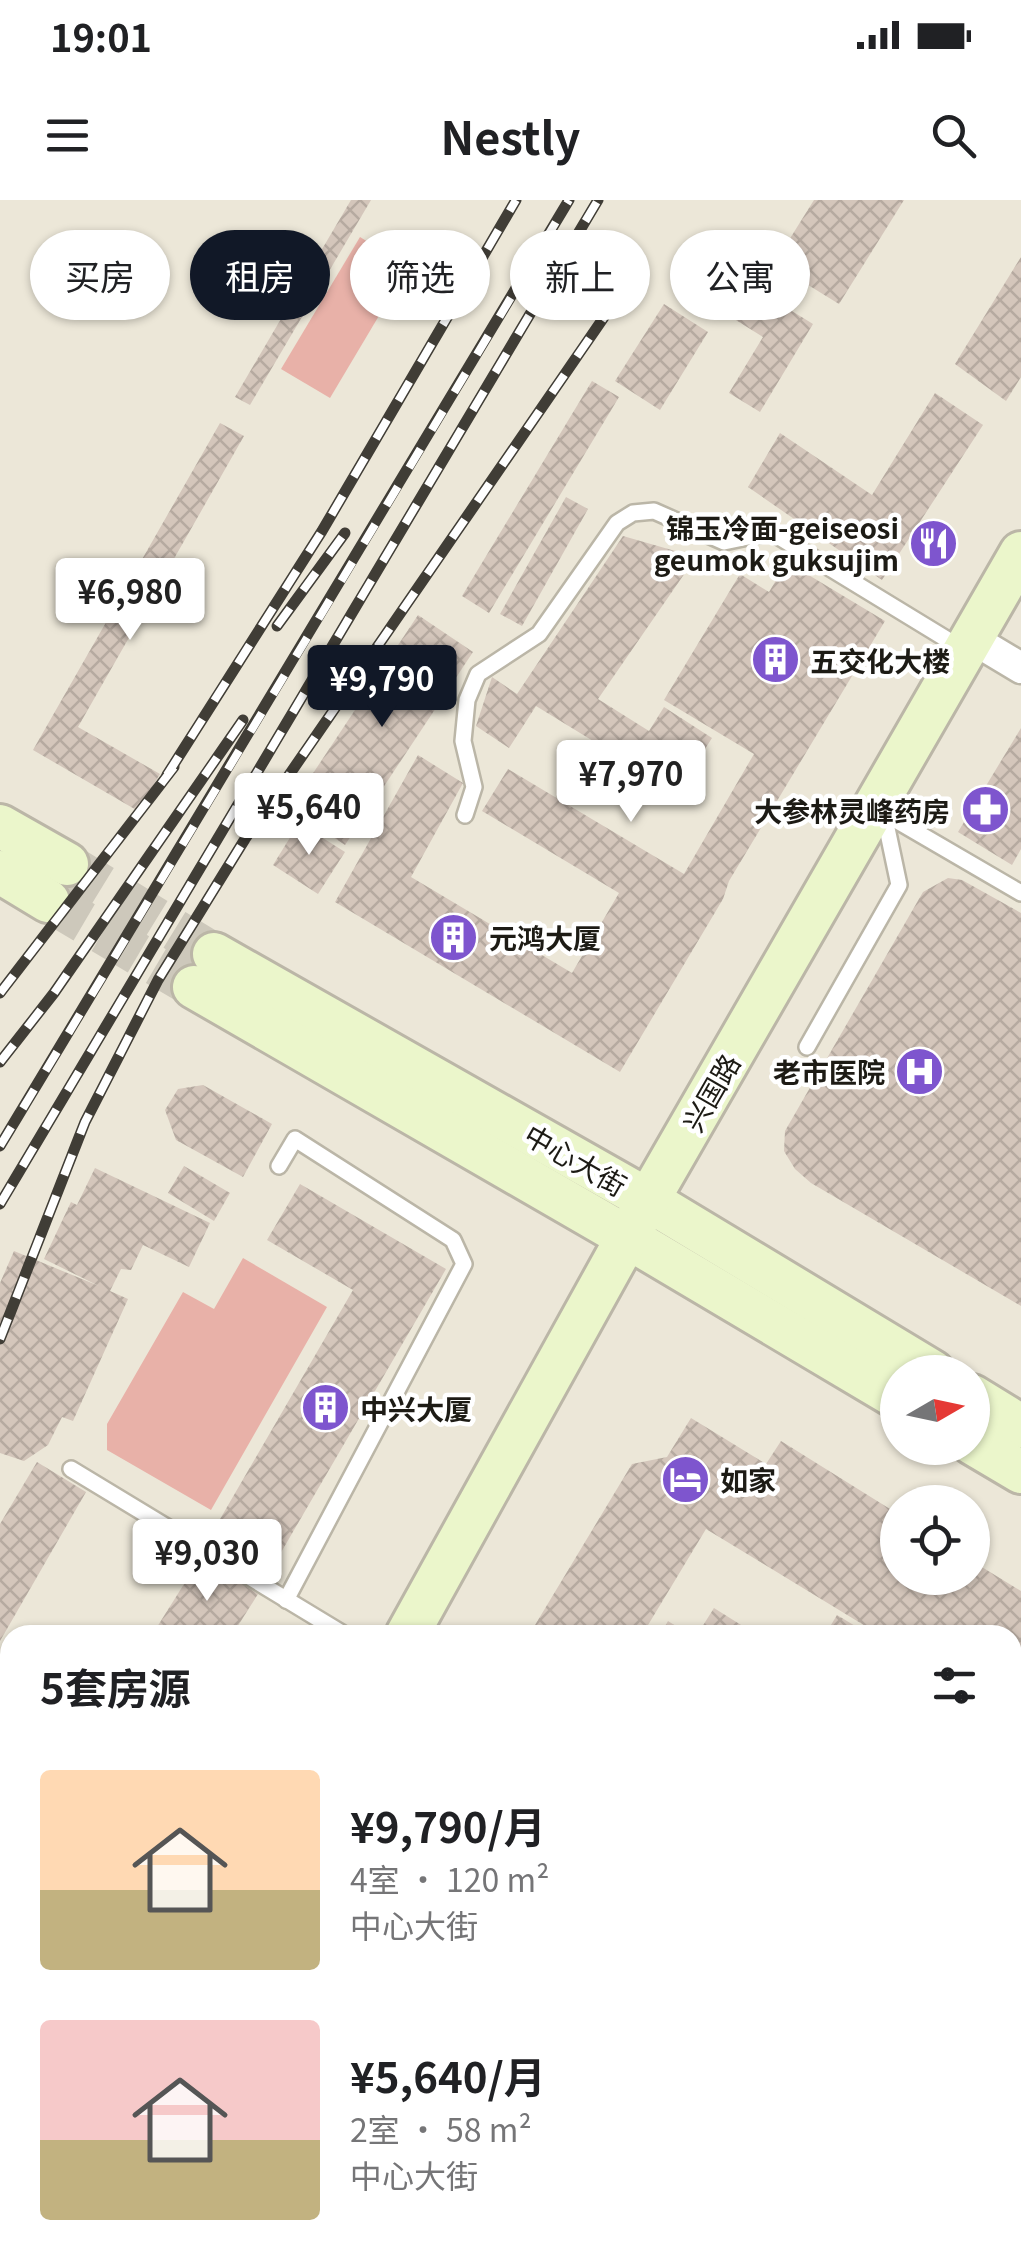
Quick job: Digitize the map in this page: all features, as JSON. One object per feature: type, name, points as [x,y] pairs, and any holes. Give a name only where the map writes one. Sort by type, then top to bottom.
[{"type":"main road","name":"兴国路","points":[[412,1625],[638,1219],[879,811],[1021,553]]},
{"type":"main road","points":[[0,826],[58,882],[0,872]]},
{"type":"main road","name":"中心大街","points":[[204,970],[638,1219],[900,1355]]},
{"type":"main road","name":"中心大街","points":[[638,1219],[880,1386]]},
{"type":"main road","points":[[990,1407],[1021,1426]]},
{"type":"main road","points":[[990,1454],[1021,1472]]},
{"type":"street","points":[[968,644],[1021,668]]},
{"type":"lane","points":[[465,815],[474,787],[463,741],[464,727],[467,700],[478,674],[540,634],[616,523],[633,514],[654,511],[724,542],[772,532],[968,644]]},
{"type":"lane","points":[[879,811],[1021,894]]},
{"type":"lane","points":[[806,1048],[898,885],[879,811]]},
{"type":"lane","points":[[279,1166],[294,1139],[453,1240],[464,1264],[286,1600]]},
{"type":"lane","points":[[71,1469],[328,1625]]},
{"type":"shaded area","points":[[350,254],[350,320],[376,320],[330,398],[281,369],[310,320],[330,320],[330,287]]},
{"type":"shaded area","points":[[243,1258],[327,1307],[211,1510],[107,1450],[107,1424],[183,1292],[214,1309]]},
{"type":"building","points":[[351,200],[371,200],[330,269],[330,236]]},
{"type":"building","points":[[814,200],[904,200],[839,304],[810,286],[810,230],[795,230]]},
{"type":"building","points":[[1021,257],[1021,377],[1006,401],[955,364]]},
{"type":"building","points":[[664,304],[670,308],[670,320],[689,320],[708,332],[660,410],[615,381]]},
{"type":"building","points":[[280,320],[300,320],[250,405],[235,397]]},
{"type":"building","points":[[736,320],[807,320],[813,324],[760,412],[729,393],[763,337]]},
{"type":"building","points":[[592,381],[619,397],[489,613],[462,596]]},
{"type":"building","points":[[935,393],[983,425],[882,580],[748,487],[780,433],[872,495]]},
{"type":"building","points":[[220,423],[244,436],[78,727],[160,774],[138,811],[33,750]]},
{"type":"building","points":[[566,497],[588,509],[522,626],[500,614]]},
{"type":"building","points":[[623,536],[696,557],[598,699],[649,731],[664,707],[712,738],[673,799],[625,768],[629,763],[536,706],[509,748],[476,726],[492,677],[517,694]]},
{"type":"building","points":[[787,562],[885,621],[620,1072],[335,902],[418,755],[463,783],[411,877],[572,973],[619,893],[482,811],[508,769],[684,874],[754,754],[664,700],[740,574],[769,592]]},
{"type":"building","points":[[418,615],[473,652],[345,845],[290,808]]},
{"type":"building","points":[[1021,728],[1021,849],[1012,865],[958,832]]},
{"type":"building","points":[[299,823],[345,852],[318,894],[273,865]]},
{"type":"building","name":"老市医院","points":[[948,878],[962,880],[1021,913],[1021,1306],[811,1183],[795,1169],[784,1151],[785,1131],[923,892]]},
{"type":"building","points":[[203,1085],[272,1124],[243,1177],[176,1140],[165,1110],[178,1089]]},
{"type":"building","points":[[184,1166],[230,1193],[214,1221],[168,1193]]},
{"type":"building","points":[[95,1168],[210,1223],[189,1267],[143,1245],[131,1270],[121,1269],[110,1291],[128,1299],[73,1421],[62,1417],[48,1445],[24,1461],[0,1453],[0,1283],[14,1251],[99,1286],[44,1259],[71,1202],[77,1205]]},
{"type":"building","name":"中兴大厦","points":[[300,1184],[446,1269],[276,1561],[216,1526],[353,1290],[267,1240]]},
{"type":"building","points":[[691,1418],[766,1464],[781,1441],[880,1503],[880,1595],[990,1595],[990,1572],[1021,1591],[1021,1625],[864,1625],[706,1529],[648,1625],[535,1625],[632,1464],[667,1457]]},
{"type":"building","points":[[37,1462],[86,1492],[9,1625],[0,1625],[0,1524]]},
{"type":"building","points":[[201,1557],[258,1594],[238,1625],[158,1625]]},
{"type":"building","points":[[714,1608],[741,1625],[703,1625]]},
{"type":"building","points":[[837,1615],[854,1625],[831,1625]]},
{"type":"tunnel","points":[[67,864],[214,954]]},
{"type":"tunnel","points":[[48,901],[194,987]]},
{"type":"railway","points":[[167,775],[322,531],[516,200]]},
{"type":"railway","points":[[0,1146],[569,200]]},
{"type":"railway","points":[[0,1204],[598,200]]},
{"type":"railway","points":[[0,1339],[85,1122],[158,980],[245,839],[602,320]]},
{"type":"railway","points":[[277,626],[345,533]]},
{"type":"railway","points":[[0,1062],[54,993],[243,720]]},
{"type":"railway","points":[[0,993],[174,767]]},
{"type":"place","name":"锦玉冷面-geiseosi geumok guksujim","points":[[934,543]]},
{"type":"place","name":"五交化大楼","points":[[775,660]]},
{"type":"place","name":"大参林灵峰药房","points":[[985,810]]},
{"type":"place","name":"元鸿大厦","points":[[454,937]]},
{"type":"place","name":"老市医院","points":[[920,1071]]},
{"type":"place","name":"中兴大厦","points":[[325,1408]]},
{"type":"place","name":"如家","points":[[685,1479]]}]
